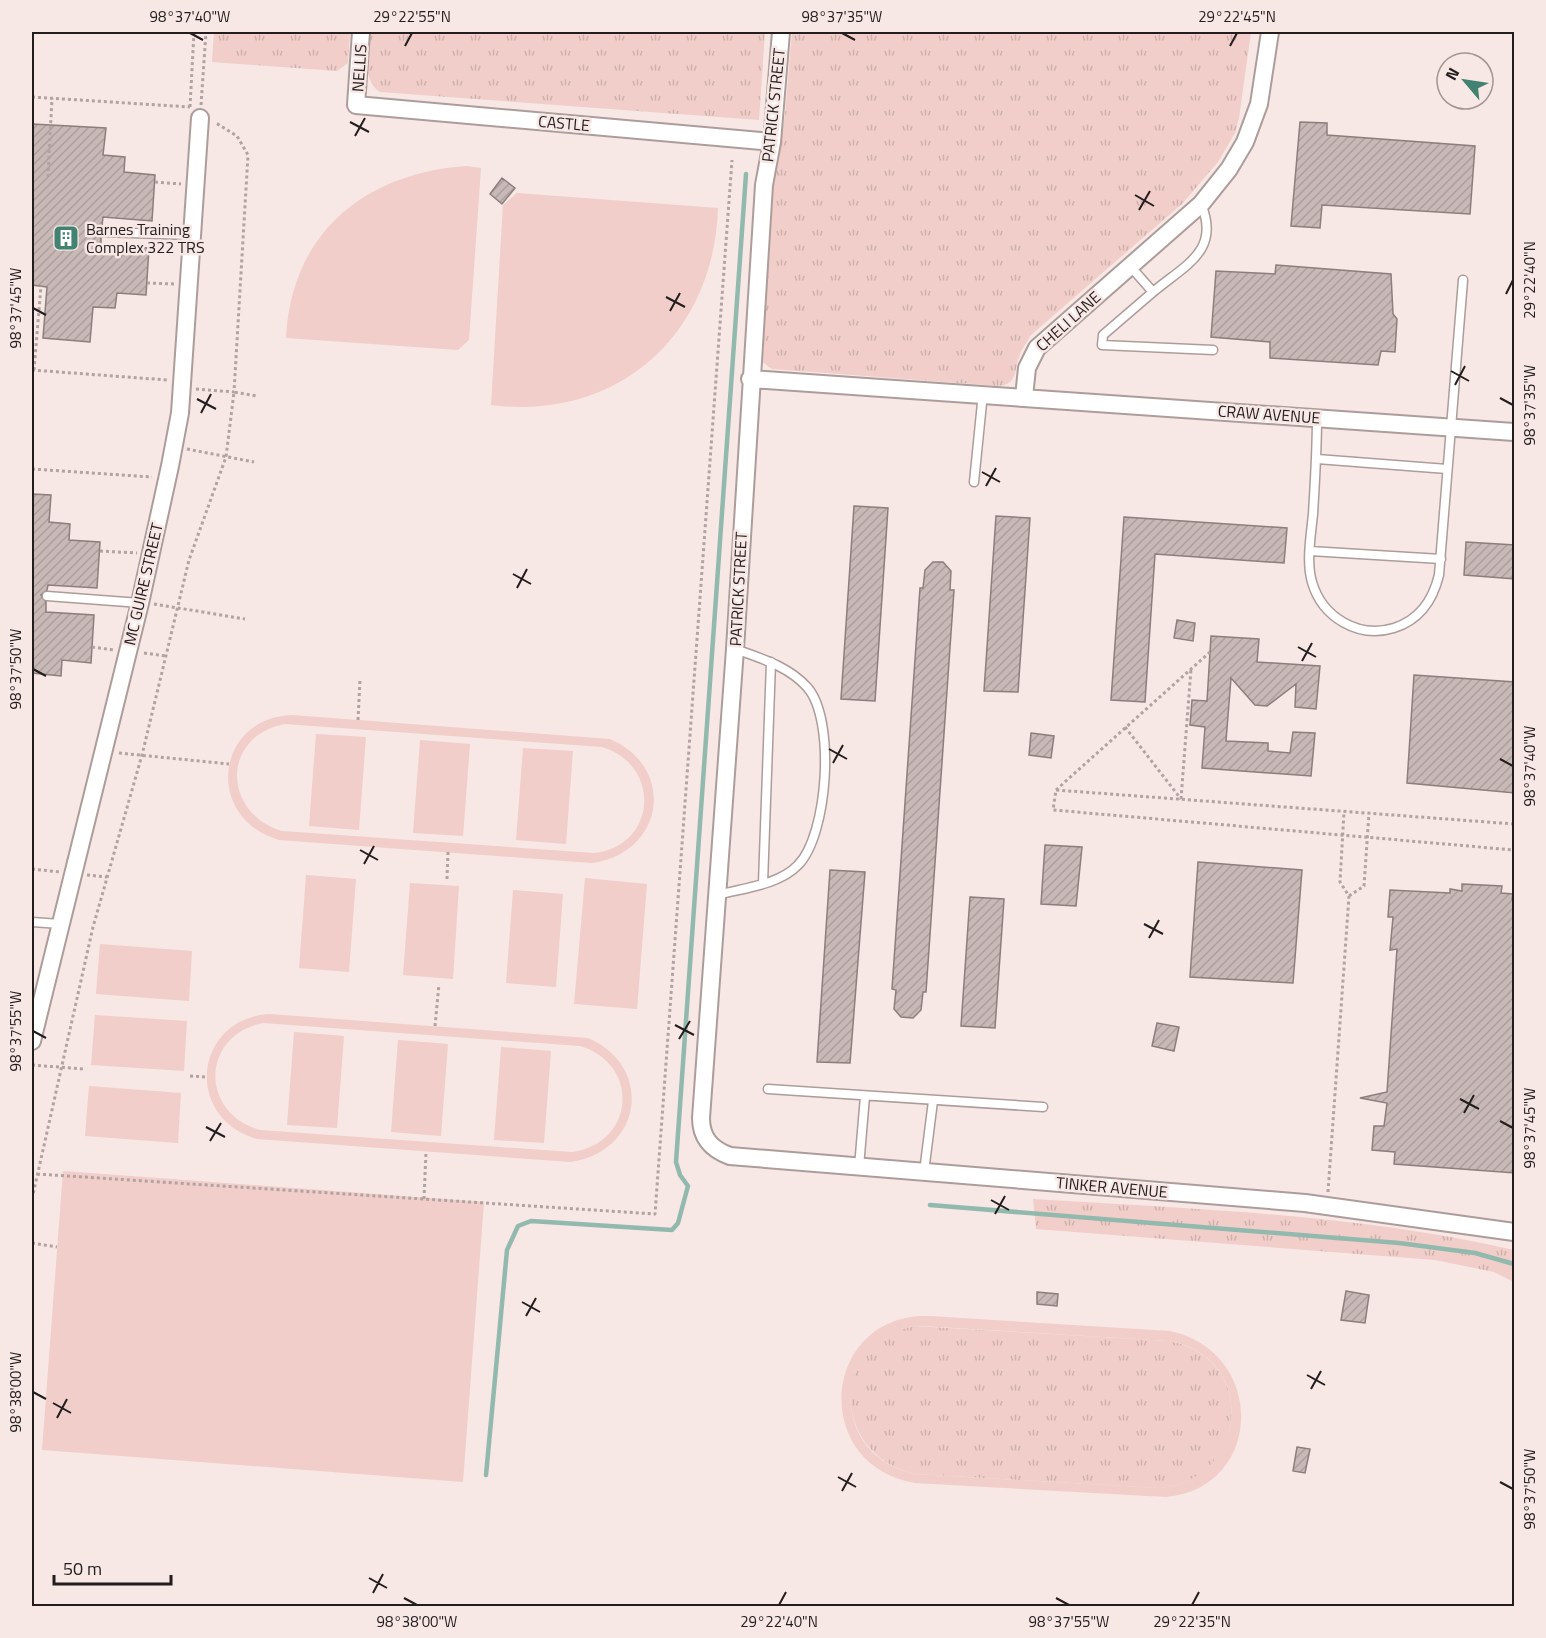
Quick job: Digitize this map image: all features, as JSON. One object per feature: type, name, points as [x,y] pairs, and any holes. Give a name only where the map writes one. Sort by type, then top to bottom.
[{"type":"street","name":"NELLIS","points":[[356,105],[361,32]]},
{"type":"street","name":"PATRICK STREET","points":[[710,1146],[704,1136],[701,1118],[735,650],[750,379],[764,185],[772,142],[781,32]]},
{"type":"street","name":"CHELI LANE","points":[[1024,397],[1027,368],[1037,348],[1201,204],[1229,169],[1245,141],[1259,104],[1270,32]]},
{"type":"street","name":"CASTLE","points":[[356,105],[772,142]]},
{"type":"street","name":"MC GUIRE STREET","points":[[32,1041],[140,603],[174,446],[175,384],[192,235],[197,116]]},
{"type":"street","points":[[750,379],[1024,397]]},
{"type":"street","name":"CRAW AVENUE","points":[[1024,397],[1515,432]]},
{"type":"street","name":"TINKER AVENUE","points":[[710,1146],[730,1156],[1327,1206],[1515,1232]]},
{"type":"lane","points":[[1201,204],[1208,221],[1207,240],[1200,252],[1103,335],[1102,345],[1213,350]]},
{"type":"lane","points":[[101,232],[192,235]]},
{"type":"lane","points":[[1130,266],[1153,292]]},
{"type":"lane","points":[[1317,417],[1317,459],[1310,551],[1311,581],[1321,604],[1335,618],[1366,631],[1384,631],[1400,626],[1423,611],[1437,586],[1462,280]]},
{"type":"lane","points":[[974,483],[983,393]]},
{"type":"lane","points":[[1317,459],[1448,469]]},
{"type":"lane","points":[[1310,551],[1441,559]]},
{"type":"lane","points":[[47,596],[140,603]]},
{"type":"lane","points":[[718,895],[780,878],[798,865],[812,845],[824,788],[826,752],[816,700],[807,687],[771,662],[735,650]]},
{"type":"lane","points":[[762,883],[771,662]]},
{"type":"lane","points":[[32,922],[60,924]]},
{"type":"lane","points":[[768,1089],[1043,1107]]},
{"type":"lane","points":[[859,1167],[865,1096]]},
{"type":"lane","points":[[924,1172],[933,1101]]},
{"type":"path","points":[[194,32],[197,116]]},
{"type":"path","points":[[197,116],[206,32]]},
{"type":"path","points":[[32,97],[197,116],[228,128],[244,145],[248,155],[234,392],[226,458],[189,560],[142,755],[93,927],[32,1199]]},
{"type":"path","points":[[48,177],[52,98]]},
{"type":"path","points":[[37,1174],[655,1214],[732,160]]},
{"type":"path","points":[[155,182],[184,184]]},
{"type":"path","points":[[147,283],[176,284],[176,294]]},
{"type":"path","points":[[41,286],[33,370],[175,384],[257,396]]},
{"type":"path","points":[[170,370],[175,384]]},
{"type":"path","points":[[174,446],[254,462]]},
{"type":"path","points":[[32,469],[154,477]]},
{"type":"path","points":[[140,603],[245,619]]},
{"type":"path","points":[[1210,652],[1056,790],[1053,810],[1515,850]]},
{"type":"path","points":[[1181,799],[1191,669]]},
{"type":"path","points":[[358,720],[360,680]]},
{"type":"path","points":[[1125,727],[1181,799]]},
{"type":"path","points":[[102,752],[230,764]]},
{"type":"path","points":[[1056,790],[1515,824]]},
{"type":"path","points":[[1327,1206],[1349,896],[1340,882],[1344,812]]},
{"type":"path","points":[[1349,896],[1364,886],[1369,813]]},
{"type":"path","points":[[447,879],[448,852]]},
{"type":"path","points":[[435,1026],[440,984]]},
{"type":"path","points":[[32,1065],[84,1069]]},
{"type":"path","points":[[190,1076],[206,1077]]},
{"type":"path","points":[[424,1198],[426,1152]]},
{"type":"path","points":[[32,1243],[57,1247]]},
{"type":"green space","points":[[214,32],[350,32],[348,63],[337,71],[212,62]]},
{"type":"green space","points":[[370,32],[765,32],[759,120],[380,92],[374,87],[368,72]]},
{"type":"green space","points":[[792,32],[1251,32],[1239,118],[1235,133],[1218,162],[1183,203],[1031,335],[1020,354],[1014,376],[1005,385],[999,386],[772,369],[761,361],[772,182],[785,115]]},
{"type":"green space","points":[[466,166],[481,168],[469,340],[458,350],[286,338],[291,301],[302,268],[319,239],[340,215],[366,196],[396,181],[429,171]]},
{"type":"green space","points":[[517,193],[718,208],[712,254],[699,295],[678,330],[651,360],[618,383],[579,399],[537,406],[491,405],[503,205]]},
{"type":"green space","points":[[292,715],[610,739],[631,752],[646,769],[653,788],[653,808],[647,827],[635,843],[616,856],[592,863],[279,840],[255,828],[239,812],[230,792],[228,770],[234,750],[247,733],[266,720]],"holes":[[[285,724],[602,747],[621,756],[635,770],[642,787],[644,804],[640,821],[630,836],[615,847],[594,853],[282,831],[262,822],[248,808],[240,792],[237,775],[240,758],[249,743],[264,731]]]},
{"type":"green space","points":[[316,734],[366,737],[359,830],[309,826]]},
{"type":"green space","points":[[420,740],[470,744],[463,836],[413,833]]},
{"type":"green space","points":[[523,748],[573,751],[566,844],[516,840]]},
{"type":"green space","points":[[306,875],[356,879],[349,972],[299,968]]},
{"type":"green space","points":[[585,878],[647,884],[637,1009],[574,1004]]},
{"type":"green space","points":[[410,883],[459,886],[453,979],[403,975]]},
{"type":"green space","points":[[513,890],[563,894],[556,987],[506,983]]},
{"type":"green space","points":[[100,944],[192,951],[189,1001],[96,994]]},
{"type":"green space","points":[[270,1014],[588,1038],[609,1051],[624,1068],[631,1087],[631,1107],[625,1126],[613,1142],[594,1155],[570,1162],[257,1139],[233,1128],[217,1111],[209,1091],[207,1070],[213,1050],[226,1032],[245,1020]],"holes":[[[263,1023],[580,1046],[600,1055],[613,1069],[621,1085],[623,1103],[618,1120],[608,1135],[593,1146],[572,1152],[260,1130],[240,1121],[226,1108],[218,1092],[215,1075],[219,1058],[228,1042],[243,1030]]]},
{"type":"green space","points":[[95,1015],[187,1021],[184,1071],[91,1065]]},
{"type":"green space","points":[[294,1032],[344,1036],[337,1128],[287,1125]]},
{"type":"green space","points":[[398,1040],[448,1044],[441,1136],[391,1132]]},
{"type":"green space","points":[[501,1047],[551,1051],[544,1143],[494,1140]]},
{"type":"green space","points":[[89,1086],[181,1093],[178,1143],[85,1136]]},
{"type":"green space","points":[[63,1171],[484,1202],[463,1482],[42,1450]]},
{"type":"green space","points":[[1033,1199],[1275,1215],[1395,1228],[1455,1238],[1514,1250],[1514,1282],[1494,1272],[1435,1260],[1036,1229]]},
{"type":"green space","points":[[930,1316],[1170,1331],[1202,1344],[1224,1365],[1237,1390],[1241,1418],[1236,1446],[1222,1470],[1198,1488],[1166,1497],[915,1483],[880,1470],[857,1449],[844,1421],[842,1391],[850,1362],[867,1338],[894,1321]],"holes":[[[921,1326],[1169,1341],[1198,1351],[1218,1369],[1229,1392],[1232,1417],[1226,1442],[1211,1464],[1189,1480],[1159,1488],[916,1474],[887,1463],[866,1445],[854,1422],[851,1396],[856,1371],[869,1350],[891,1334]]]},
{"type":"green space","points":[[914,1326],[1169,1341],[1198,1352],[1218,1370],[1229,1392],[1232,1418],[1226,1442],[1211,1464],[1189,1480],[1159,1488],[916,1474],[888,1463],[868,1445],[855,1423],[850,1399],[854,1375],[866,1353],[886,1336]]},
{"type":"building","points":[[1300,122],[1327,123],[1327,135],[1475,146],[1470,214],[1322,205],[1320,228],[1291,226]]},
{"type":"building","name":"Barnes Training Complex 322 TRS","points":[[32,124],[106,128],[103,155],[125,157],[124,172],[155,175],[152,221],[103,217],[102,226],[95,229],[96,235],[101,238],[101,245],[149,248],[146,295],[117,293],[115,308],[93,307],[90,342],[43,338],[47,287],[32,285]]},
{"type":"building","points":[[502,178],[515,188],[502,204],[490,194]]},
{"type":"building","points":[[1276,265],[1391,274],[1393,314],[1397,319],[1395,352],[1381,351],[1378,365],[1270,358],[1270,342],[1211,337],[1216,271],[1275,274]]},
{"type":"building","points":[[32,494],[51,495],[49,522],[70,524],[69,540],[100,542],[97,588],[48,585],[47,590],[41,595],[46,602],[46,612],[94,615],[91,663],[62,660],[61,676],[32,673]]},
{"type":"building","points":[[854,506],[888,508],[875,701],[841,699]]},
{"type":"building","points":[[996,516],[1030,518],[1018,692],[984,691]]},
{"type":"building","points":[[1124,517],[1287,528],[1284,563],[1155,554],[1145,702],[1111,700]]},
{"type":"building","points":[[1466,542],[1515,545],[1515,579],[1464,575]]},
{"type":"building","points":[[933,562],[943,562],[951,571],[950,590],[954,590],[926,992],[923,992],[921,1010],[913,1018],[901,1017],[894,1009],[896,990],[892,989],[920,588],[923,588],[925,570]]},
{"type":"building","points":[[1177,620],[1195,623],[1193,641],[1174,638]]},
{"type":"building","points":[[1211,636],[1259,639],[1257,662],[1320,666],[1316,709],[1295,707],[1296,684],[1267,706],[1255,705],[1231,678],[1226,741],[1268,743],[1268,751],[1290,753],[1293,732],[1315,733],[1311,776],[1202,768],[1205,727],[1190,725],[1192,700],[1207,701]]},
{"type":"building","points":[[1414,675],[1515,682],[1515,793],[1407,783]]},
{"type":"building","points":[[1031,733],[1054,736],[1051,758],[1029,755]]},
{"type":"building","points":[[1045,845],[1082,847],[1076,906],[1041,904]]},
{"type":"building","points":[[1198,862],[1302,870],[1293,983],[1190,977]]},
{"type":"building","points":[[830,870],[865,872],[850,1063],[817,1062]]},
{"type":"building","points":[[1462,884],[1502,886],[1501,893],[1513,894],[1512,899],[1515,899],[1515,1173],[1394,1164],[1395,1152],[1372,1150],[1374,1126],[1384,1126],[1387,1103],[1360,1098],[1387,1092],[1397,949],[1390,950],[1393,917],[1388,917],[1390,890],[1450,893],[1450,889],[1462,891]]},
{"type":"building","points":[[970,897],[1004,899],[995,1028],[961,1026]]},
{"type":"building","points":[[1157,1023],[1179,1027],[1174,1051],[1152,1046]]},
{"type":"building","points":[[1346,1291],[1369,1295],[1365,1323],[1341,1320]]},
{"type":"building","points":[[1037,1292],[1058,1294],[1057,1306],[1037,1304]]},
{"type":"building","points":[[1297,1447],[1310,1449],[1305,1473],[1293,1471]]},
{"type":"waterway","points":[[486,1475],[507,1250],[518,1226],[531,1221],[672,1230],[678,1223],[688,1186],[680,1175],[676,1162],[746,174]]},
{"type":"waterway","points":[[930,1205],[1399,1243],[1475,1253],[1514,1264]]},
{"type":"place","name":"Barnes Training Complex 322 TRS","points":[[66,238]]}]
